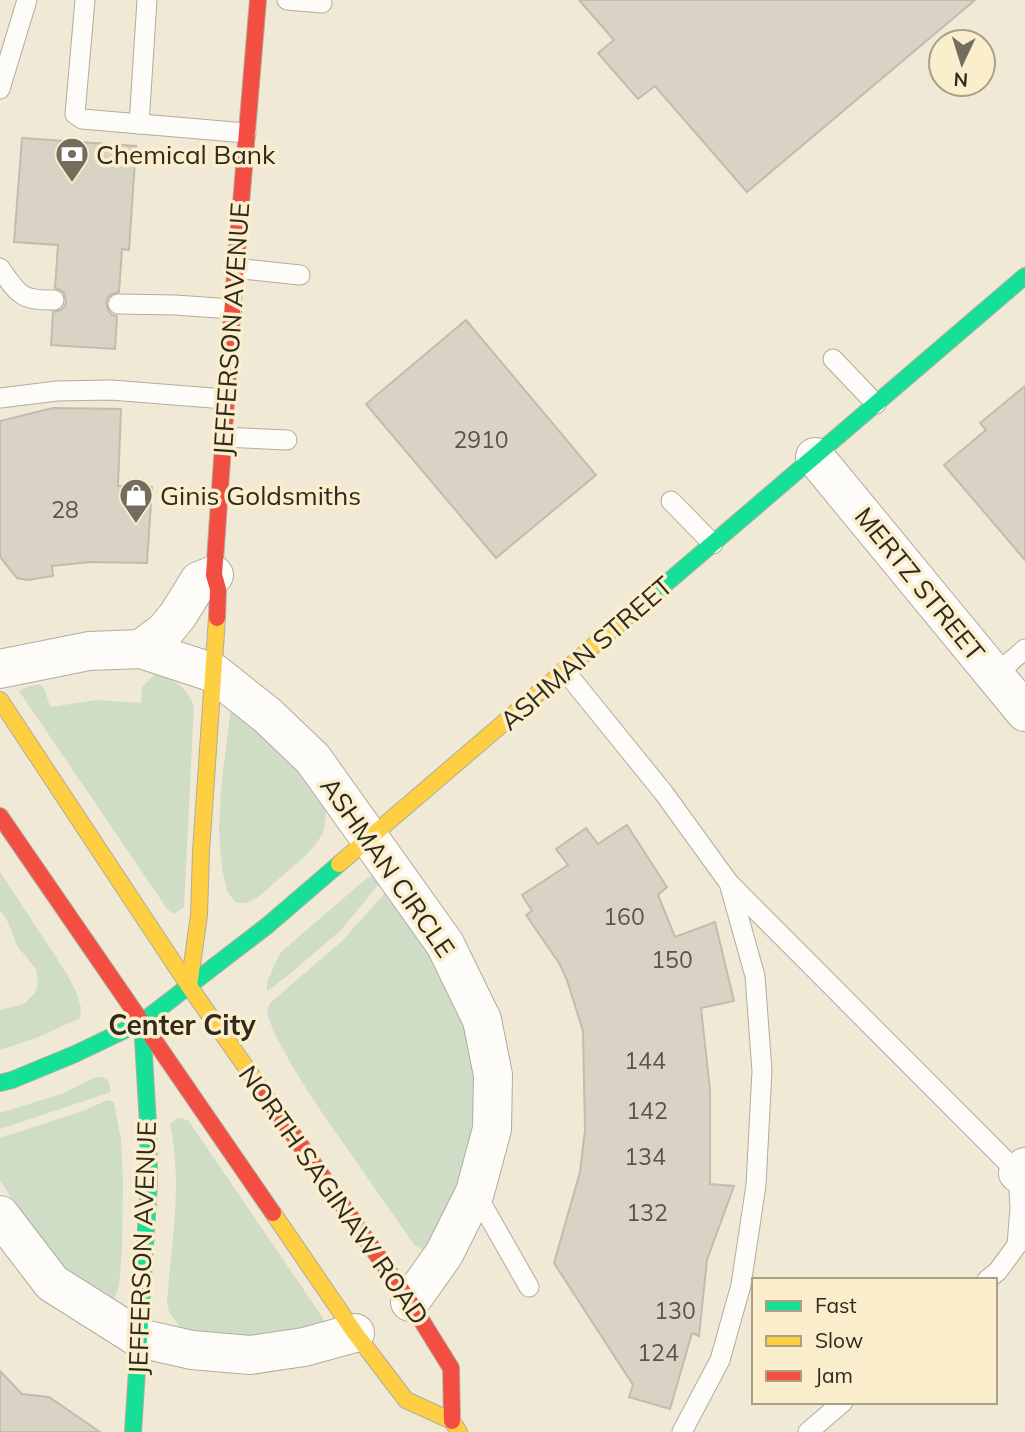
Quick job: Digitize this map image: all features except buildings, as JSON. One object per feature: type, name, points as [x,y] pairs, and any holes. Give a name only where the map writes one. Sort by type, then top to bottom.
[{"type":"street","name":"JEFFERSON AVENUE","points":[[189,986],[199,915],[214,673],[218,589],[214,575],[222,437],[258,0]]},
{"type":"street","name":"ASHMAN STREET","points":[[0,1083],[75,1054],[142,1022],[268,925],[1025,276]]},
{"type":"street","name":"MERTZ STREET","points":[[815,457],[1025,712]]},
{"type":"street","points":[[141,649],[164,631],[178,615],[199,581],[214,575]]},
{"type":"street","name":"ASHMAN CIRCLE","points":[[0,669],[89,651],[141,649],[214,673],[267,715],[313,759],[445,944],[482,1020],[493,1074],[492,1129],[475,1192],[444,1254],[410,1301]]},
{"type":"street","name":"NORTH SAGINAW ROAD","points":[[0,700],[189,986],[410,1301],[451,1368],[450,1428]]},
{"type":"street","name":"NORTH SAGINAW ROAD","points":[[0,816],[355,1334],[407,1400],[450,1428]]},
{"type":"street","name":"JEFFERSON AVENUE","points":[[133,1432],[149,1183],[142,1022]]},
{"type":"street","points":[[0,1216],[52,1283],[139,1338],[192,1350],[250,1355],[304,1348],[355,1334]]},
{"type":"lane","points":[[0,89],[27,0]]},
{"type":"lane","points":[[85,0],[75,114],[82,119],[246,133]]},
{"type":"lane","points":[[139,124],[147,0]]},
{"type":"lane","points":[[288,0],[322,3]]},
{"type":"lane","points":[[0,268],[18,293],[35,300],[54,300]]},
{"type":"lane","points":[[234,268],[300,275]]},
{"type":"lane","points":[[118,304],[232,309]]},
{"type":"lane","points":[[833,359],[876,404]]},
{"type":"lane","points":[[0,398],[57,391],[111,390],[225,399]]},
{"type":"lane","points":[[222,437],[287,440]]},
{"type":"lane","points":[[671,500],[713,544]]},
{"type":"lane","points":[[995,675],[1025,649]]},
{"type":"lane","points":[[565,671],[663,792],[729,883],[1021,1170],[1017,1245],[989,1278]]},
{"type":"lane","points":[[689,1430],[720,1360],[741,1286],[755,1185],[762,1071],[755,976],[729,883]]},
{"type":"lane","points":[[475,1192],[529,1287]]},
{"type":"lane","points":[[808,1432],[841,1404]]},
{"type":"green space","points":[[154,675],[179,684],[194,706],[184,907],[174,914],[168,910],[19,691],[40,684],[45,690],[50,707],[97,700],[141,703],[142,687]]},
{"type":"green space","points":[[231,706],[257,722],[325,802],[323,833],[316,844],[257,898],[246,903],[236,903],[227,891],[219,831]]},
{"type":"green space","points":[[0,872],[67,974],[81,1008],[80,1018],[36,1038],[0,1050],[0,1010],[24,1004],[35,993],[38,984],[36,969],[18,947],[0,910]]},
{"type":"green space","points":[[372,876],[378,879],[379,884],[341,930],[267,991],[267,982],[280,953]]},
{"type":"green space","points":[[386,892],[428,952],[459,1007],[477,1077],[473,1157],[427,1248],[422,1249],[415,1246],[314,1101],[274,1033],[267,1013],[270,1003],[342,941]]},
{"type":"green space","points":[[96,1077],[108,1080],[111,1092],[0,1129],[0,1113],[61,1094]]},
{"type":"green space","points":[[108,1100],[114,1102],[121,1140],[123,1179],[119,1285],[115,1298],[111,1301],[70,1274],[51,1254],[0,1180],[0,1138]]},
{"type":"green space","points":[[179,1118],[188,1120],[323,1318],[324,1324],[236,1342],[181,1329],[169,1312],[167,1302],[176,1191],[170,1125]]},
{"type":"traffic: fast","points":[[634,611],[1025,276]]},
{"type":"traffic: fast","points":[[0,1083],[75,1054],[142,1022],[268,925],[339,864]]},
{"type":"traffic: fast","points":[[133,1432],[149,1183],[142,1022]]},
{"type":"traffic: slow","points":[[339,864],[634,611]]},
{"type":"traffic: slow","points":[[189,986],[199,915],[217,618]]},
{"type":"traffic: slow","points":[[0,700],[189,986],[257,1083]]},
{"type":"traffic: slow","points":[[273,1213],[355,1333],[406,1400],[452,1421],[459,1432]]},
{"type":"traffic: jam","points":[[217,618],[218,589],[214,575],[258,0]]},
{"type":"traffic: jam","points":[[0,816],[273,1213]]},
{"type":"traffic: jam","points":[[257,1083],[410,1302],[451,1368],[452,1421]]},
{"type":"place","name":"Chemical Bank","points":[[72,184]]},
{"type":"place","name":"Ginis Goldsmiths","points":[[136,525]]},
{"type":"district","name":"Center City","points":[[182,1024]]}]
